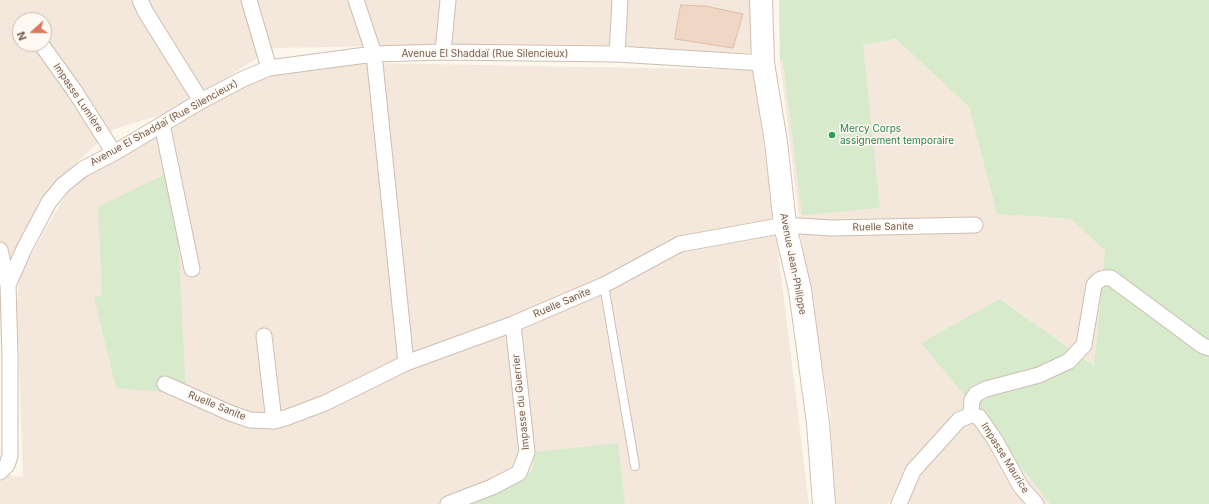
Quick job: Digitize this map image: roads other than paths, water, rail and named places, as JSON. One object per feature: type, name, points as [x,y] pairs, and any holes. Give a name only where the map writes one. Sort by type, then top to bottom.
[{"type":"street","points":[[140,0],[145,11],[201,101]]},
{"type":"street","points":[[249,0],[269,68]]},
{"type":"street","points":[[356,0],[374,54],[406,363]]},
{"type":"street","points":[[443,52],[448,0]]},
{"type":"street","points":[[616,54],[620,0]]},
{"type":"street","name":"Avenue Jean-Philippe","points":[[761,0],[763,63],[776,142],[785,225],[800,290],[811,368],[818,423],[824,504]]},
{"type":"street","name":"Impasse Lumière","points":[[47,52],[74,90],[114,153]]},
{"type":"street","name":"Avenue El Shaddaï (Rue Silencieux)","points":[[0,472],[6,465],[10,456],[8,285],[24,248],[50,202],[63,185],[83,169],[114,153],[201,101],[242,79],[269,68],[374,54],[443,52],[616,54],[763,63]]},
{"type":"street","points":[[162,124],[192,269]]},
{"type":"street","name":"Ruelle Sanite","points":[[165,384],[230,413],[250,420],[274,421],[325,403],[406,363],[513,324],[604,285],[680,244],[785,225],[831,228],[975,225]]},
{"type":"street","points":[[0,250],[8,285]]},
{"type":"street","points":[[971,415],[972,400],[976,394],[986,389],[1039,375],[1069,361],[1084,345],[1094,285],[1101,278],[1111,278],[1203,346],[1209,348]]},
{"type":"street","name":"Impasse du Guerrier","points":[[448,504],[492,487],[519,473],[527,452],[513,324]]},
{"type":"street","points":[[264,336],[274,421]]},
{"type":"street","name":"Impasse Maurice","points":[[899,504],[913,472],[959,420],[971,415],[979,417],[995,440],[1021,487],[1036,504]]},
{"type":"lane","points":[[604,285],[635,466]]},
{"type":"place","name":"Mercy Corps assignement temporaire","points":[[832,135]]}]
